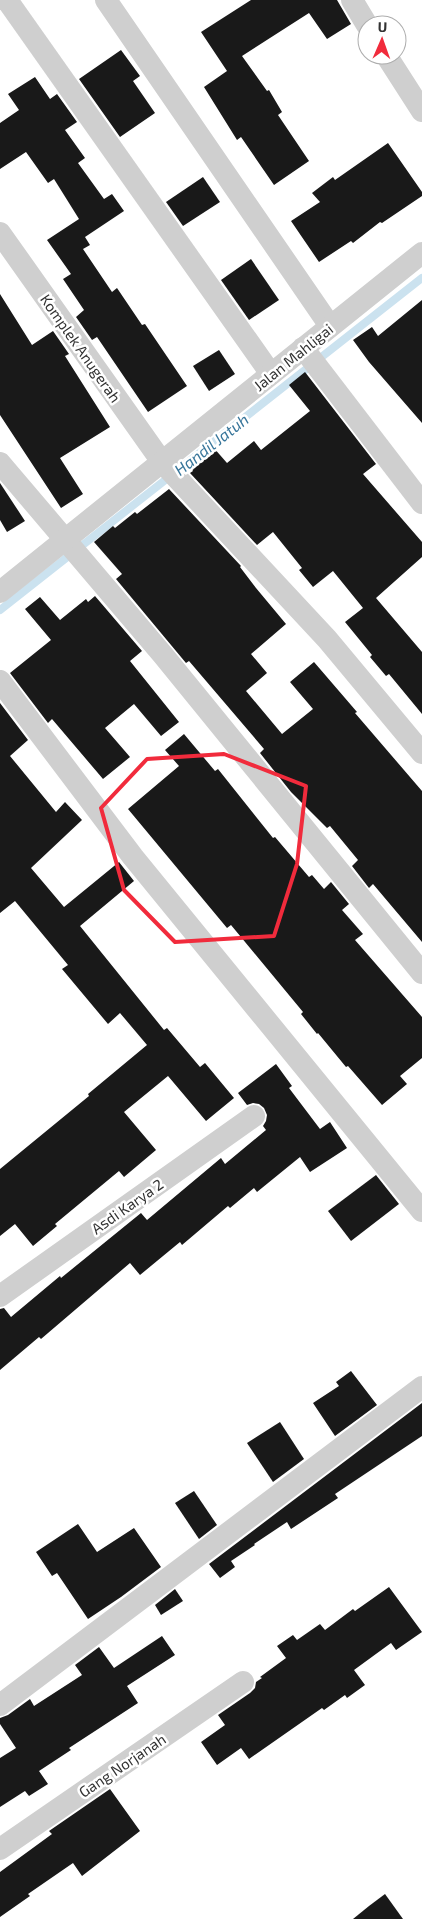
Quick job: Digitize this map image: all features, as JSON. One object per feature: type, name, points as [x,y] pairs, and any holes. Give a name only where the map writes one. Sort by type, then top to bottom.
[{"type":"street","points":[[6,0],[271,374]]},
{"type":"street","points":[[106,0],[330,326]]},
{"type":"street","points":[[352,0],[362,15]]},
{"type":"street","points":[[392,65],[422,111]]},
{"type":"street","name":"Komplek Anugerah","points":[[0,233],[170,471],[327,639],[422,754]]},
{"type":"street","name":"Jalan Mahligai","points":[[0,592],[72,547],[170,471],[271,374],[310,359],[330,326],[418,266]]},
{"type":"street","points":[[310,359],[422,503]]},
{"type":"street","points":[[0,463],[72,547],[422,973]]},
{"type":"street","points":[[0,682],[133,857],[422,1211]]},
{"type":"street","name":"Asdi Karya 2","points":[[0,1296],[254,1116]]},
{"type":"street","points":[[0,1705],[422,1387]]},
{"type":"street","name":"Gang Norjanah","points":[[0,1849],[243,1682]]},
{"type":"highlighted area","points":[[224,754],[306,786],[297,864],[274,936],[175,942],[124,890],[101,808],[147,759]]},
{"type":"building","points":[[251,0],[337,0],[351,24],[327,39],[309,13],[242,56],[267,91],[269,90],[282,112],[278,115],[309,161],[274,185],[241,137],[237,140],[204,87],[227,71],[201,32]]},
{"type":"building","points":[[121,50],[140,76],[133,81],[155,113],[120,137],[79,79]]},
{"type":"building","points":[[35,77],[50,99],[57,94],[77,122],[65,130],[85,158],[78,163],[104,199],[112,194],[124,211],[85,237],[90,245],[83,249],[112,292],[117,288],[142,325],[145,324],[187,386],[148,412],[97,337],[92,340],[76,317],[84,310],[63,279],[71,274],[47,240],[79,219],[54,179],[48,183],[26,152],[0,169],[0,123],[19,110],[8,94]]},
{"type":"building","points":[[388,143],[422,192],[422,196],[382,223],[380,222],[353,243],[351,241],[319,262],[291,221],[320,202],[312,193],[333,177],[335,180]]},
{"type":"building","points":[[203,177],[220,202],[183,226],[166,202]]},
{"type":"building","points":[[251,259],[279,300],[249,320],[221,280]]},
{"type":"building","points":[[0,294],[32,345],[53,331],[69,354],[65,356],[110,427],[60,458],[83,494],[61,508],[0,415]]},
{"type":"building","points":[[422,300],[422,423],[369,362],[353,340],[372,327],[378,336]]},
{"type":"building","points":[[219,350],[235,374],[209,391],[193,366]]},
{"type":"building","points":[[305,372],[376,464],[363,474],[422,542],[422,557],[376,598],[422,652],[422,714],[389,674],[386,676],[370,657],[372,655],[345,622],[363,608],[333,571],[313,587],[299,570],[302,568],[273,532],[257,545],[190,473],[193,471],[190,466],[213,447],[227,463],[254,441],[261,450],[310,411],[289,385]]},
{"type":"building","points":[[0,483],[25,521],[7,532],[0,520]]},
{"type":"building","points":[[169,489],[241,566],[256,588],[286,624],[251,654],[267,673],[246,691],[282,734],[313,709],[290,682],[314,662],[422,791],[422,942],[373,884],[369,888],[352,866],[358,860],[330,826],[327,828],[291,792],[260,753],[264,749],[189,661],[186,663],[116,579],[122,574],[94,542],[113,526],[115,528],[135,512],[137,514]]},
{"type":"building","points":[[95,596],[142,651],[130,661],[179,722],[161,736],[134,704],[105,728],[130,757],[103,779],[52,719],[48,723],[10,673],[51,640],[25,609],[40,597],[60,620],[86,599],[88,602]]},
{"type":"building","points":[[0,703],[28,740],[10,756],[56,812],[65,802],[82,820],[31,868],[64,907],[119,862],[134,881],[80,926],[164,1030],[167,1028],[200,1067],[205,1063],[234,1098],[206,1121],[168,1076],[124,1112],[156,1150],[124,1177],[119,1171],[55,1224],[57,1226],[33,1246],[15,1224],[0,1236],[0,1169],[89,1096],[88,1094],[147,1045],[120,1013],[108,1024],[62,969],[68,965],[15,901],[0,913]]},
{"type":"building","points":[[184,734],[215,771],[218,769],[273,838],[275,837],[309,877],[312,875],[324,889],[331,882],[349,904],[342,910],[363,934],[355,940],[422,1017],[422,1058],[400,1076],[407,1084],[382,1105],[317,1034],[301,1014],[303,1012],[231,925],[227,928],[128,809],[179,766],[165,750]]},
{"type":"building","points":[[276,1064],[292,1086],[289,1088],[320,1129],[330,1122],[347,1148],[310,1172],[300,1157],[257,1192],[254,1188],[230,1208],[228,1206],[182,1245],[180,1242],[140,1275],[130,1263],[41,1339],[39,1337],[0,1370],[0,1309],[4,1308],[11,1317],[141,1213],[147,1220],[221,1158],[225,1164],[266,1130],[263,1126],[267,1115],[264,1108],[259,1104],[247,1105],[238,1093]]},
{"type":"building","points":[[376,1175],[399,1204],[351,1241],[328,1211]]},
{"type":"building","points":[[351,1371],[377,1405],[335,1436],[313,1403],[339,1386],[336,1382]]},
{"type":"building","points":[[422,1403],[422,1436],[335,1494],[338,1498],[291,1529],[287,1522],[254,1544],[231,1561],[235,1567],[220,1578],[209,1564]]},
{"type":"building","points":[[280,1422],[304,1459],[273,1482],[247,1443]]},
{"type":"building","points":[[194,1491],[217,1525],[199,1539],[175,1503]]},
{"type":"building","points":[[78,1524],[97,1552],[134,1528],[161,1567],[88,1619],[57,1573],[52,1576],[36,1552]]},
{"type":"building","points":[[389,1587],[422,1632],[396,1650],[391,1643],[354,1670],[365,1685],[347,1698],[345,1695],[324,1710],[322,1708],[249,1759],[241,1748],[217,1765],[201,1742],[225,1725],[218,1715],[250,1693],[255,1688],[256,1682],[262,1678],[260,1677],[286,1658],[277,1646],[293,1635],[297,1640],[320,1624],[325,1630],[353,1609],[355,1611]]},
{"type":"building","points":[[175,1589],[183,1601],[161,1615],[155,1605]]},
{"type":"building","points":[[162,1636],[175,1655],[127,1686],[138,1703],[69,1748],[71,1750],[39,1771],[48,1784],[29,1796],[25,1791],[0,1807],[0,1758],[16,1748],[0,1724],[0,1718],[8,1715],[30,1699],[34,1706],[82,1675],[75,1665],[99,1647],[114,1668]]},
{"type":"building","points":[[110,1789],[140,1831],[82,1876],[73,1863],[28,1894],[30,1896],[0,1917],[0,1872],[52,1834],[49,1831]]},
{"type":"building","points":[[385,1894],[403,1919],[353,1919],[369,1906]]},
{"type":"waterway","name":"Handil Jatuh","points":[[0,610],[422,278]]}]
